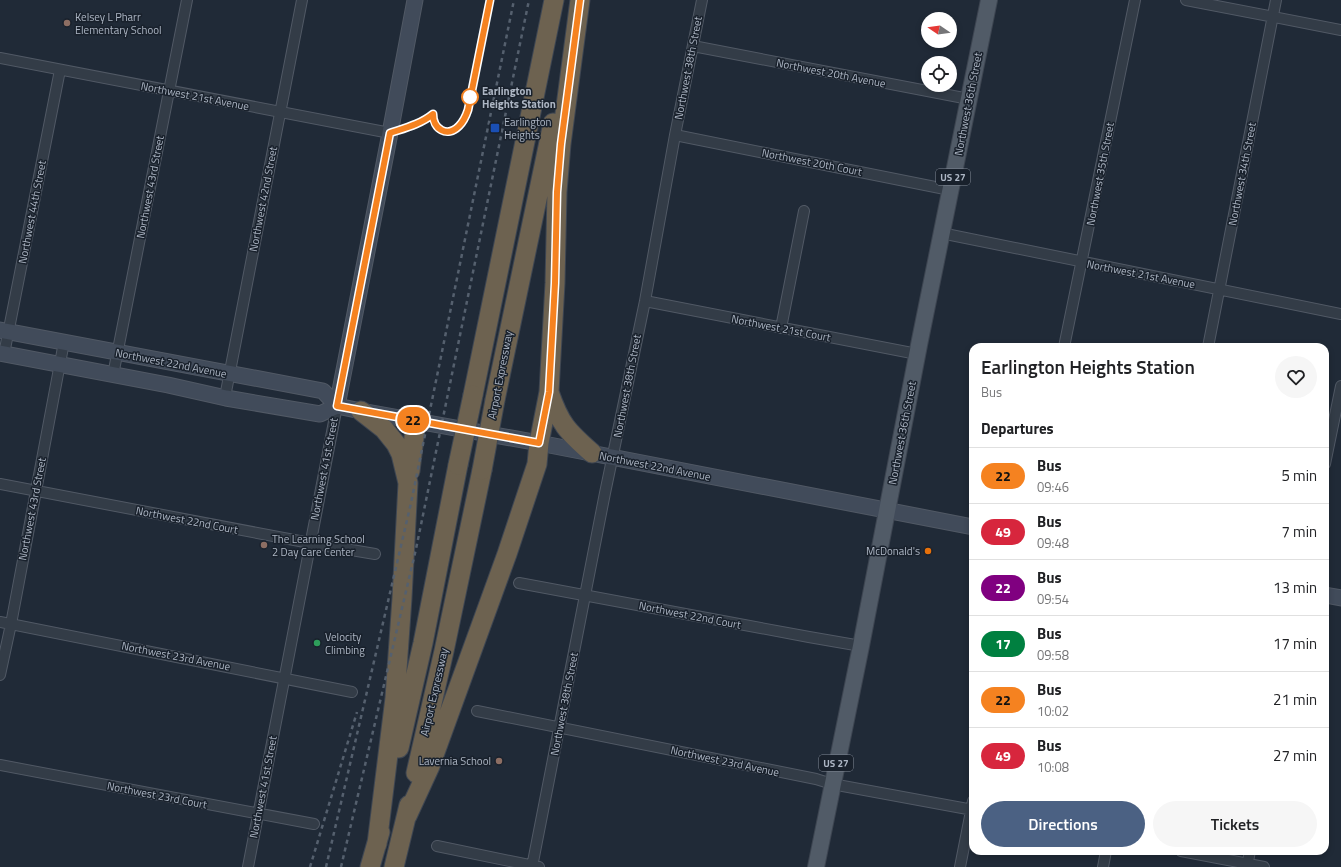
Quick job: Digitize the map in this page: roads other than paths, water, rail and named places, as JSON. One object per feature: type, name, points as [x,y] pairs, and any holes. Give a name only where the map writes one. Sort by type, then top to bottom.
[{"type":"highway","name":"Airport Expressway","points":[[370,867],[377,844],[423,642],[554,0]]},
{"type":"highway","name":"Airport Expressway","points":[[394,867],[444,651],[482,470],[524,257],[580,0]]},
{"type":"highway","points":[[407,816],[430,766],[507,554],[537,464],[539,443],[549,392],[555,283],[557,192],[561,144],[580,0]]},
{"type":"highway","points":[[549,392],[562,423],[572,435],[592,453]]},
{"type":"highway","points":[[361,411],[384,429],[396,444],[402,454],[408,483]]},
{"type":"highway","points":[[377,844],[395,698],[408,483],[412,441],[416,421]]},
{"type":"main road","name":"Northwest 41st Street","points":[[337,406],[415,0]]},
{"type":"main road","name":"Northwest 36th Street","points":[[816,867],[861,646],[941,233],[989,0]]},
{"type":"main road","name":"Northwest 22nd Avenue","points":[[4,331],[323,391],[337,406],[361,411],[592,453],[969,526]]},
{"type":"main road","name":"Northwest 22nd Avenue","points":[[2,353],[225,397],[320,414],[337,406]]},
{"type":"main road","points":[[1329,595],[1341,598]]},
{"type":"street","name":"Northwest 43rd Street","points":[[113,375],[187,0]]},
{"type":"street","name":"Northwest 42nd Street","points":[[225,397],[302,0]]},
{"type":"street","name":"Northwest 38th Street","points":[[535,867],[559,728],[612,458],[645,301],[674,135],[702,0]]},
{"type":"street","name":"Northwest 35th Street","points":[[1065,343],[1135,0]]},
{"type":"street","points":[[1186,0],[1341,30]]},
{"type":"street","name":"Northwest 34th Street","points":[[1209,343],[1276,0]]},
{"type":"street","name":"Northwest 20th Avenue","points":[[693,46],[969,100]]},
{"type":"street","name":"Northwest 21st Avenue","points":[[0,58],[390,133]]},
{"type":"street","name":"Northwest 44th Street","points":[[2,353],[4,331],[60,70]]},
{"type":"street","name":"Northwest 20th Court","points":[[674,135],[950,190]]},
{"type":"street","points":[[781,328],[804,211]]},
{"type":"street","name":"Northwest 21st Avenue","points":[[941,233],[1341,314]]},
{"type":"street","name":"Northwest 21st Court","points":[[645,301],[917,354]]},
{"type":"street","name":"Northwest 43rd Street","points":[[0,675],[64,342]]},
{"type":"street","points":[[1329,444],[1341,386]]},
{"type":"street","name":"Northwest 41st Street","points":[[248,867],[337,406]]},
{"type":"street","name":"Northwest 22nd Court","points":[[0,484],[375,554]]},
{"type":"street","name":"Northwest 22nd Court","points":[[519,583],[861,646]]},
{"type":"street","name":"Northwest 23rd Avenue","points":[[0,622],[352,692]]},
{"type":"street","name":"Northwest 23rd Avenue","points":[[477,711],[816,779],[832,784],[969,807]]},
{"type":"street","name":"Northwest 23rd Court","points":[[0,765],[314,824]]},
{"type":"street","points":[[960,867],[969,822]]},
{"type":"street","points":[[438,846],[535,867]]},
{"type":"street","points":[[1103,867],[1105,855]]},
{"type":"street","points":[[1199,855],[1248,866],[1264,867]]},
{"type":"street","points":[[1248,866],[1249,855]]},
{"type":"railway","points":[[326,867],[411,503],[514,0]]},
{"type":"railway","points":[[341,867],[416,549],[529,0]]},
{"type":"railway","points":[[310,867],[357,712]]},
{"type":"place","name":"Kelsey L Pharr Elementary School","points":[[67,23]]},
{"type":"place","name":"Earlington Heights Station","points":[[470,97]]},
{"type":"place","name":"Earlington Heights","points":[[495,128]]},
{"type":"place","name":"The Learning School 2 Day Care Center","points":[[264,545]]},
{"type":"place","name":"McDonald's","points":[[928,551]]},
{"type":"place","name":"Velocity Climbing","points":[[317,643]]},
{"type":"place","name":"Lavernia School","points":[[499,761]]}]
